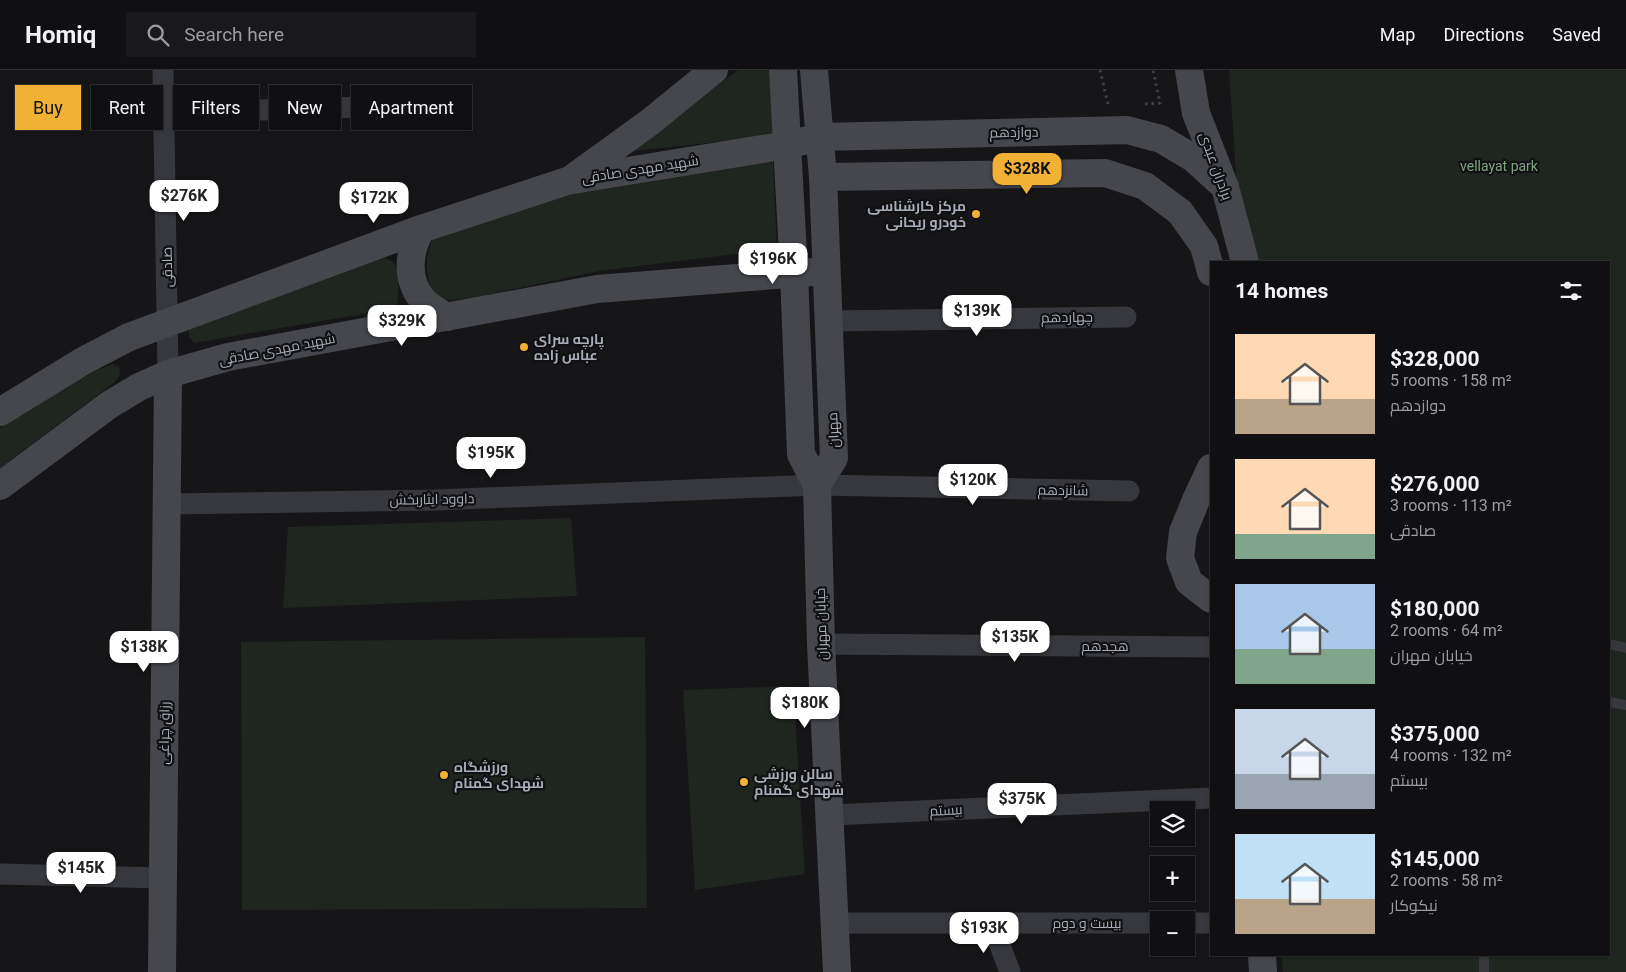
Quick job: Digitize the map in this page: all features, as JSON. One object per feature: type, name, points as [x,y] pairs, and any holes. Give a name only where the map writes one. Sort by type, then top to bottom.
[{"type":"main road","points":[[567,181],[650,122],[714,70]]},
{"type":"main road","points":[[783,70],[801,454],[817,485]]},
{"type":"main road","name":"مهران","points":[[814,70],[823,177],[827,321],[834,458],[817,485]]},
{"type":"main road","name":"برادران عبدی","points":[[1189,70],[1196,113],[1225,187],[1245,261]]},
{"type":"main road","name":"دوازدهم","points":[[787,146],[820,137],[1128,130],[1161,138],[1193,158],[1225,187]]},
{"type":"main road","name":"شهید مهدی صادقی","points":[[0,412],[83,362],[130,338],[421,229],[567,181],[787,146]]},
{"type":"main road","points":[[823,177],[1104,172],[1145,186],[1180,212],[1204,246],[1210,268]]},
{"type":"main road","points":[[421,229],[413,243],[410,256],[411,280],[422,300],[447,317]]},
{"type":"main road","name":"شهید مهدی صادقی","points":[[0,486],[109,405],[139,387],[168,374],[228,357],[597,289],[826,271]]},
{"type":"main road","name":"رزاق چراغی","points":[[162,972],[168,374]]},
{"type":"main road","points":[[1210,470],[1183,532],[1180,558],[1189,582],[1210,597]]},
{"type":"main road","name":"خیابان مهران","points":[[817,485],[821,644],[838,972]]},
{"type":"main road","points":[[1262,956],[1263,972]]},
{"type":"street","name":"صادقی","points":[[163,70],[163,85]]},
{"type":"street","points":[[163,113],[351,107]]},
{"type":"street","name":"صادقی","points":[[163,113],[168,374]]},
{"type":"street","name":"چهاردهم","points":[[827,321],[1126,317]]},
{"type":"street","name":"شانزدهم","points":[[817,485],[1129,491]]},
{"type":"street","name":"داوود ایثاربخش","points":[[167,504],[435,500],[817,485]]},
{"type":"street","name":"هجدهم","points":[[821,644],[1208,646]]},
{"type":"street","name":"بیستم","points":[[831,815],[1210,798]]},
{"type":"street","points":[[0,874],[163,878]]},
{"type":"street","name":"بیست و دوم","points":[[836,923],[1150,923]]},
{"type":"street","points":[[1195,923],[1208,923]]},
{"type":"street","points":[[992,924],[1010,972]]},
{"type":"lane","points":[[1610,644],[1626,648]]},
{"type":"lane","points":[[1610,702],[1626,705]]},
{"type":"lane","points":[[1484,956],[1484,972]]},
{"type":"path","points":[[1100,70],[1109,108]]},
{"type":"path","points":[[1143,104],[1160,103],[1153,70]]},
{"type":"green space","points":[[738,70],[769,70],[774,136],[633,151]]},
{"type":"green space","name":"vellayat park","points":[[1229,70],[1626,70],[1626,972],[1283,972],[1282,956],[1610,956],[1610,261],[1242,261]]},
{"type":"green space","points":[[773,161],[777,249],[599,271],[456,300],[444,299],[437,295],[429,281],[427,263],[433,239],[564,196]]},
{"type":"green space","points":[[385,258],[393,262],[397,271],[397,308],[194,343],[189,337],[189,329],[377,259]]},
{"type":"green space","points":[[113,364],[119,367],[120,375],[115,382],[0,468],[0,428],[69,385]]},
{"type":"green space","points":[[571,518],[577,596],[283,608],[288,527]]},
{"type":"green space","name":"ورزشگاه شهدای گمنام","points":[[645,637],[647,908],[242,910],[241,642]]},
{"type":"green space","name":"سالن ورزشی شهدای گمنام","points":[[793,686],[805,874],[695,890],[683,690]]},
{"type":"place","name":"مرکز کارشناسی خودرو ریحانی","points":[[976,214]]},
{"type":"place","name":"پارچه سرای عباس زاده","points":[[524,347]]},
{"type":"place","name":"ورزشگاه شهدای گمنام","points":[[444,775]]},
{"type":"place","name":"سالن ورزشی شهدای گمنام","points":[[744,782]]}]
